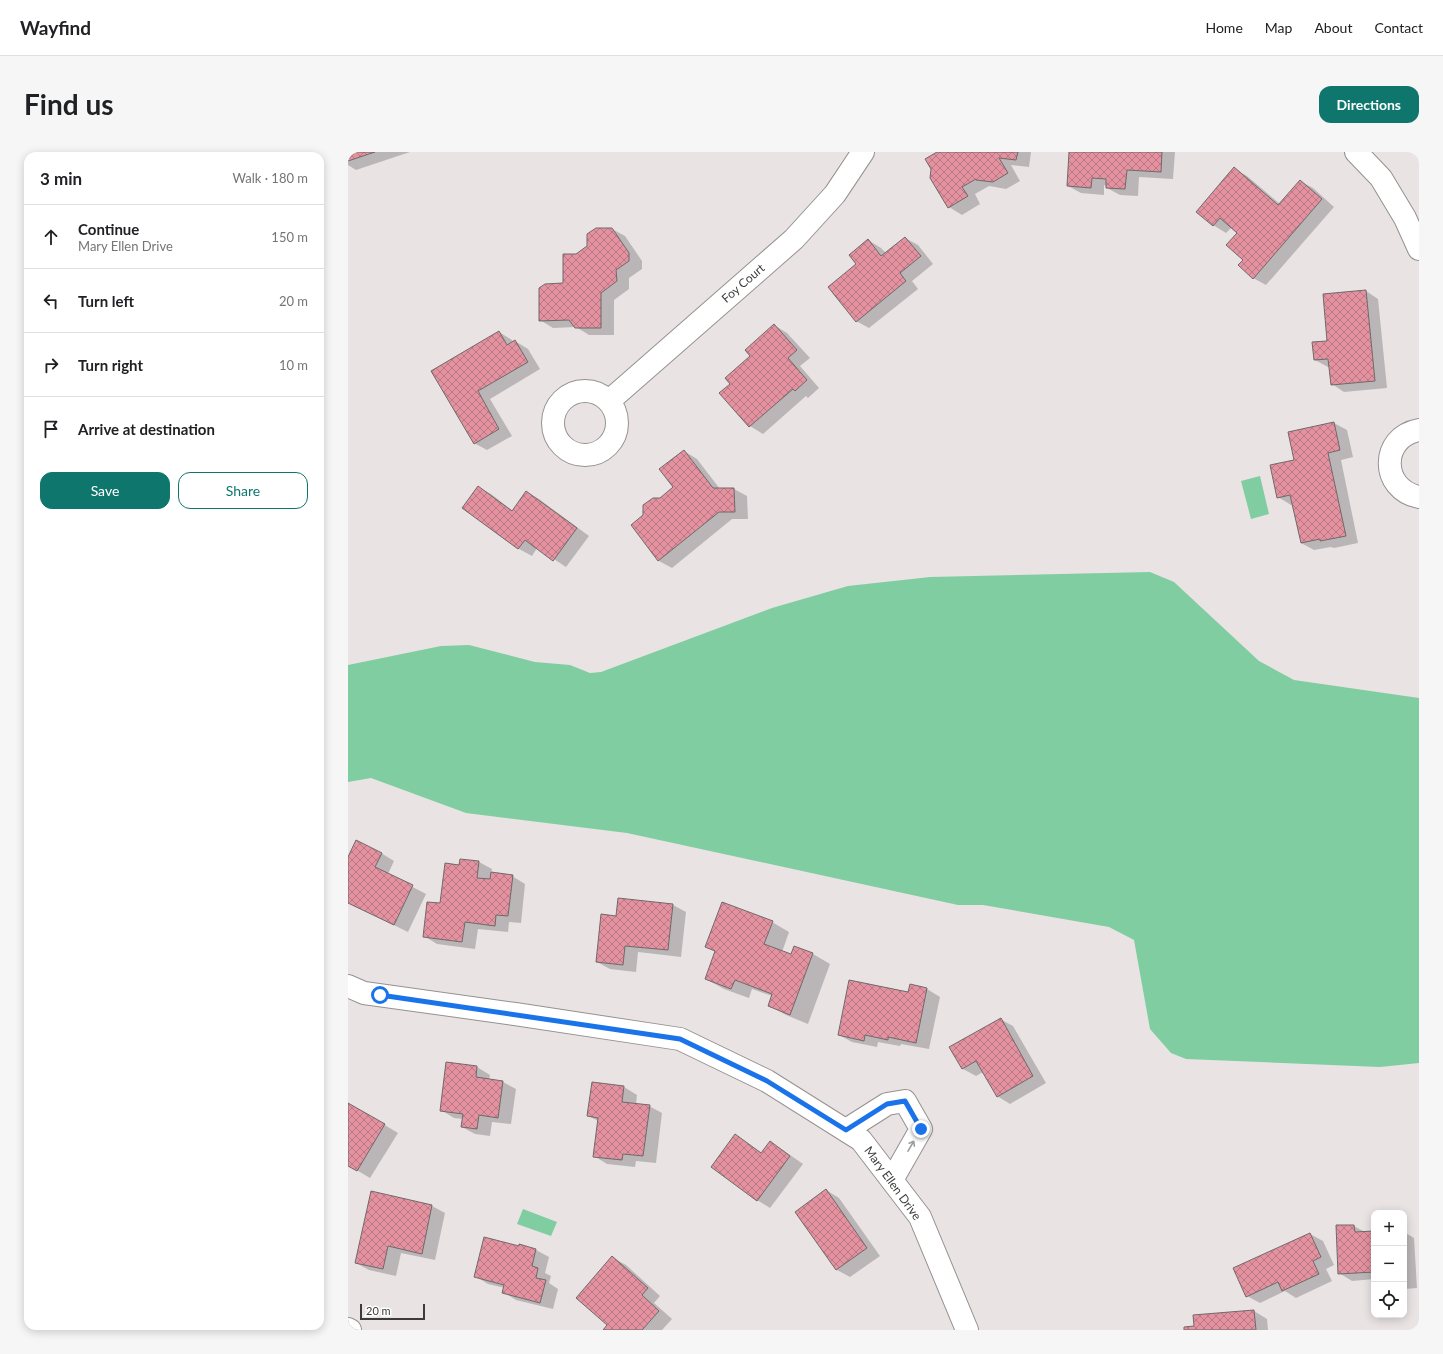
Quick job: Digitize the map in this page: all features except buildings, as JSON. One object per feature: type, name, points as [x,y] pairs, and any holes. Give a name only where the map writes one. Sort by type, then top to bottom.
[{"type":"street","name":"Foy Court","points":[[609,401],[794,239],[835,194],[863,152]]},
{"type":"street","points":[[1356,152],[1381,178],[1406,218],[1419,249]]},
{"type":"street","points":[[1419,430],[1411,431],[1401,438],[1394,447],[1390,458],[1390,470],[1394,481],[1402,490],[1411,496],[1419,498]]},
{"type":"street","name":"Mary Ellen Drive","points":[[348,986],[364,993],[680,1039],[767,1081],[861,1140],[920,1217],[967,1330]]},
{"type":"street","points":[[846,1130],[887,1104],[905,1101],[921,1129],[892,1180]]},
{"type":"shaded area","points":[[1260,476],[1269,514],[1251,519],[1241,481]]},
{"type":"shaded area","points":[[1150,572],[1174,582],[1259,661],[1294,680],[1419,698],[1419,1063],[1380,1067],[1186,1059],[1171,1053],[1150,1029],[1134,940],[1109,927],[983,905],[958,905],[627,833],[466,813],[371,778],[348,782],[348,665],[441,646],[469,645],[535,662],[570,665],[590,673],[601,672],[772,608],[848,586],[930,577]]},
{"type":"shaded area","points":[[523,1209],[557,1222],[551,1236],[517,1224]]},
{"type":"route","points":[[380,995],[680,1039],[767,1081],[846,1130],[887,1104],[905,1101],[921,1129]]}]
